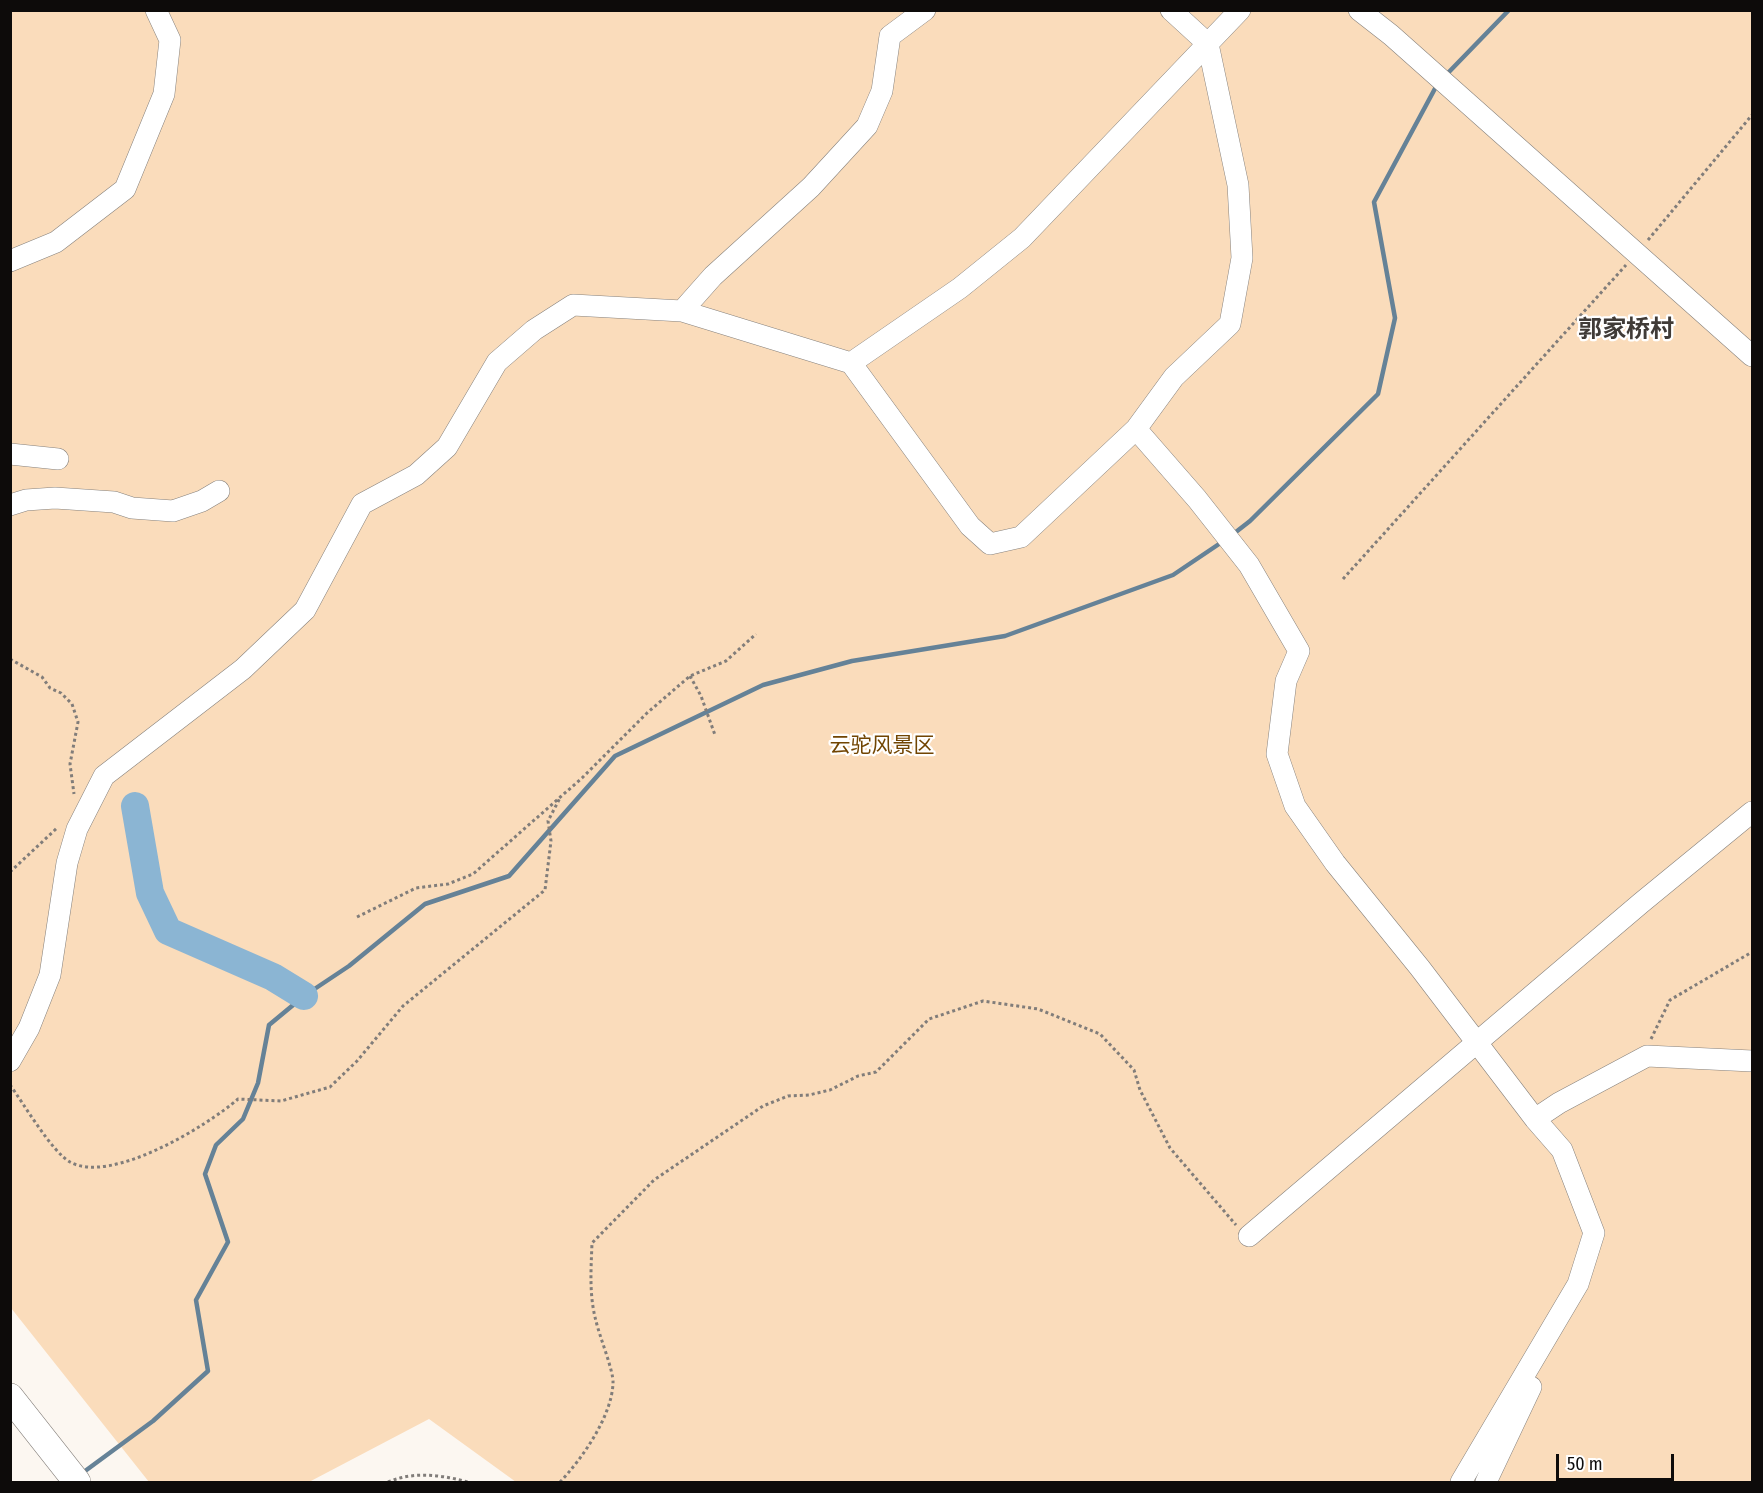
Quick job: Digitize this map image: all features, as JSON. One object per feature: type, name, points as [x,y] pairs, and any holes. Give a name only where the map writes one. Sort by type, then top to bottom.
[{"type":"main road","points":[[10,1397],[69,1472]]},
{"type":"street","points":[[10,261],[56,242],[125,189],[164,94],[170,40],[156,10]]},
{"type":"street","points":[[682,311],[713,276],[811,187],[867,126],[882,91],[890,36],[925,10]]},
{"type":"street","points":[[10,1061],[29,1028],[50,975],[67,863],[77,829],[104,776],[243,669],[305,610],[362,504],[416,475],[447,447],[497,362],[534,330],[573,305],[682,311],[851,363],[970,526],[990,544],[1021,537],[1136,429],[1174,377],[1230,324],[1242,258],[1239,185],[1208,44],[1171,10]]},
{"type":"street","points":[[851,363],[960,288],[1022,238],[1240,10]]},
{"type":"street","points":[[1359,10],[1391,34],[1638,251],[1752,356]]},
{"type":"street","points":[[1136,429],[1197,499],[1249,565],[1299,651],[1286,681],[1277,754],[1295,806],[1335,863],[1420,968],[1475,1044],[1562,1150],[1594,1233],[1578,1284],[1461,1482]]},
{"type":"street","points":[[10,454],[58,459]]},
{"type":"street","points":[[10,505],[26,500],[56,498],[114,502],[132,508],[173,511],[202,501],[219,491]]},
{"type":"street","points":[[1249,1236],[1752,812]]},
{"type":"street","points":[[1535,1119],[1559,1103],[1647,1056],[1752,1061]]},
{"type":"street","points":[[1486,1482],[1529,1391],[1555,1325]]},
{"type":"path","points":[[1343,579],[1638,251],[1752,115]]},
{"type":"path","points":[[357,917],[416,888],[448,884],[473,874],[690,676],[726,661],[756,634]]},
{"type":"path","points":[[10,659],[42,677],[50,688],[61,693],[72,704],[78,722],[70,764],[74,797],[89,806]]},
{"type":"path","points":[[690,676],[703,702],[715,735]]},
{"type":"path","points":[[10,1085],[58,1152],[70,1162],[84,1166],[114,1164],[137,1158],[219,1116],[238,1099],[281,1101],[330,1087],[371,1046],[403,1006],[545,890],[551,841],[548,821],[561,796]]},
{"type":"path","points":[[10,872],[61,826],[77,829]]},
{"type":"path","points":[[1647,1056],[1653,1031],[1670,1000],[1752,952]]},
{"type":"path","points":[[560,1482],[576,1465],[608,1410],[614,1381],[595,1318],[590,1287],[592,1244],[654,1180],[763,1106],[789,1096],[809,1095],[830,1090],[858,1076],[876,1072],[929,1019],[949,1010],[983,1001],[1007,1004],[1059,1015],[1100,1034],[1134,1070],[1140,1090],[1170,1148],[1249,1236]]},
{"type":"path","points":[[388,1482],[400,1477],[443,1475],[468,1482]]},
{"type":"green space","name":"云驼风景区","points":[[11,11],[1752,11],[1752,1482],[516,1482],[429,1419],[309,1482],[149,1482],[11,1308]]},
{"type":"waterway","points":[[1446,75],[1509,10]]},
{"type":"waterway","points":[[1232,535],[1250,521],[1378,394],[1395,318],[1374,202],[1438,83]]},
{"type":"waterway","points":[[81,1474],[153,1421],[208,1371],[196,1300],[228,1242],[205,1174],[216,1145],[243,1119],[258,1083],[269,1025],[304,996],[349,966],[425,904],[509,876],[615,756],[763,685],[852,661],[1005,636],[1173,575],[1222,542]]},
{"type":"waterway","points":[[135,806],[150,893],[168,931],[273,977],[304,996]]},
{"type":"district","name":"郭家桥村","points":[[1626,330]]}]
